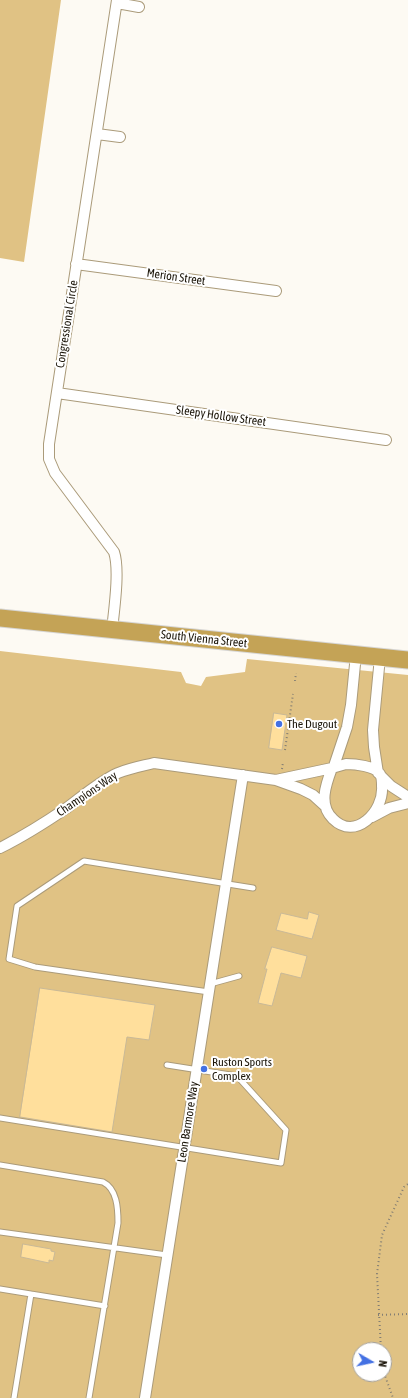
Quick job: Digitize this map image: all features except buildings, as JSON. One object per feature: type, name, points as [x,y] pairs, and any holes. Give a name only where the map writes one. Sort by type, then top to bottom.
[{"type":"highway","name":"South Vienna Street","points":[[0,618],[408,660]]},
{"type":"street","points":[[117,2],[139,7]]},
{"type":"street","name":"Congressional Circle","points":[[112,630],[116,570],[114,552],[55,473],[49,459],[48,444],[117,2]]},
{"type":"street","points":[[97,134],[120,137]]},
{"type":"street","name":"Merion Street","points":[[76,264],[276,291]]},
{"type":"street","name":"Sleepy Hollow Street","points":[[57,393],[386,440]]},
{"type":"street","points":[[324,805],[325,792],[346,727],[351,705],[356,654]]},
{"type":"street","points":[[371,818],[382,800],[373,730],[376,686],[380,657]]},
{"type":"street","name":"Champions Way","points":[[0,848],[56,815],[105,780],[134,767],[154,763],[243,775],[279,775],[346,764],[357,764],[366,766],[379,774],[391,786],[408,797]]},
{"type":"street","name":"Leon Barmore Way","points":[[145,1398],[243,775]]},
{"type":"street","name":"Champions Way","points":[[279,775],[313,795],[324,805],[334,820],[345,825],[351,826],[360,824],[389,808],[408,803]]},
{"type":"lane","points":[[239,976],[209,988],[35,966],[9,959],[17,906],[84,861],[253,888]]},
{"type":"lane","points":[[0,1118],[281,1163],[286,1130],[236,1076],[167,1065]]},
{"type":"lane","points":[[0,1165],[103,1182],[108,1184],[112,1190],[118,1210],[118,1223],[89,1398]]},
{"type":"lane","points":[[0,1232],[168,1255]]},
{"type":"lane","points":[[0,1289],[105,1306]]},
{"type":"lane","points":[[14,1398],[31,1294]]},
{"type":"path","points":[[295,681],[296,673]]},
{"type":"path","points":[[285,750],[293,694]]},
{"type":"path","points":[[279,775],[283,762]]},
{"type":"path","points":[[380,1342],[377,1274],[382,1235],[404,1187],[408,1184]]},
{"type":"path","points":[[378,1315],[408,1314]]},
{"type":"path","points":[[387,1382],[393,1398]]},
{"type":"shaded area","points":[[0,0],[61,0],[24,262],[0,258]]},
{"type":"shaded area","name":"Ruston Sports Complex","points":[[0,651],[181,672],[186,683],[201,686],[206,677],[245,672],[247,659],[408,675],[408,1398],[0,1398]]},
{"type":"place","name":"The Dugout","points":[[279,724]]},
{"type":"place","name":"Ruston Sports Complex","points":[[204,1069]]}]
